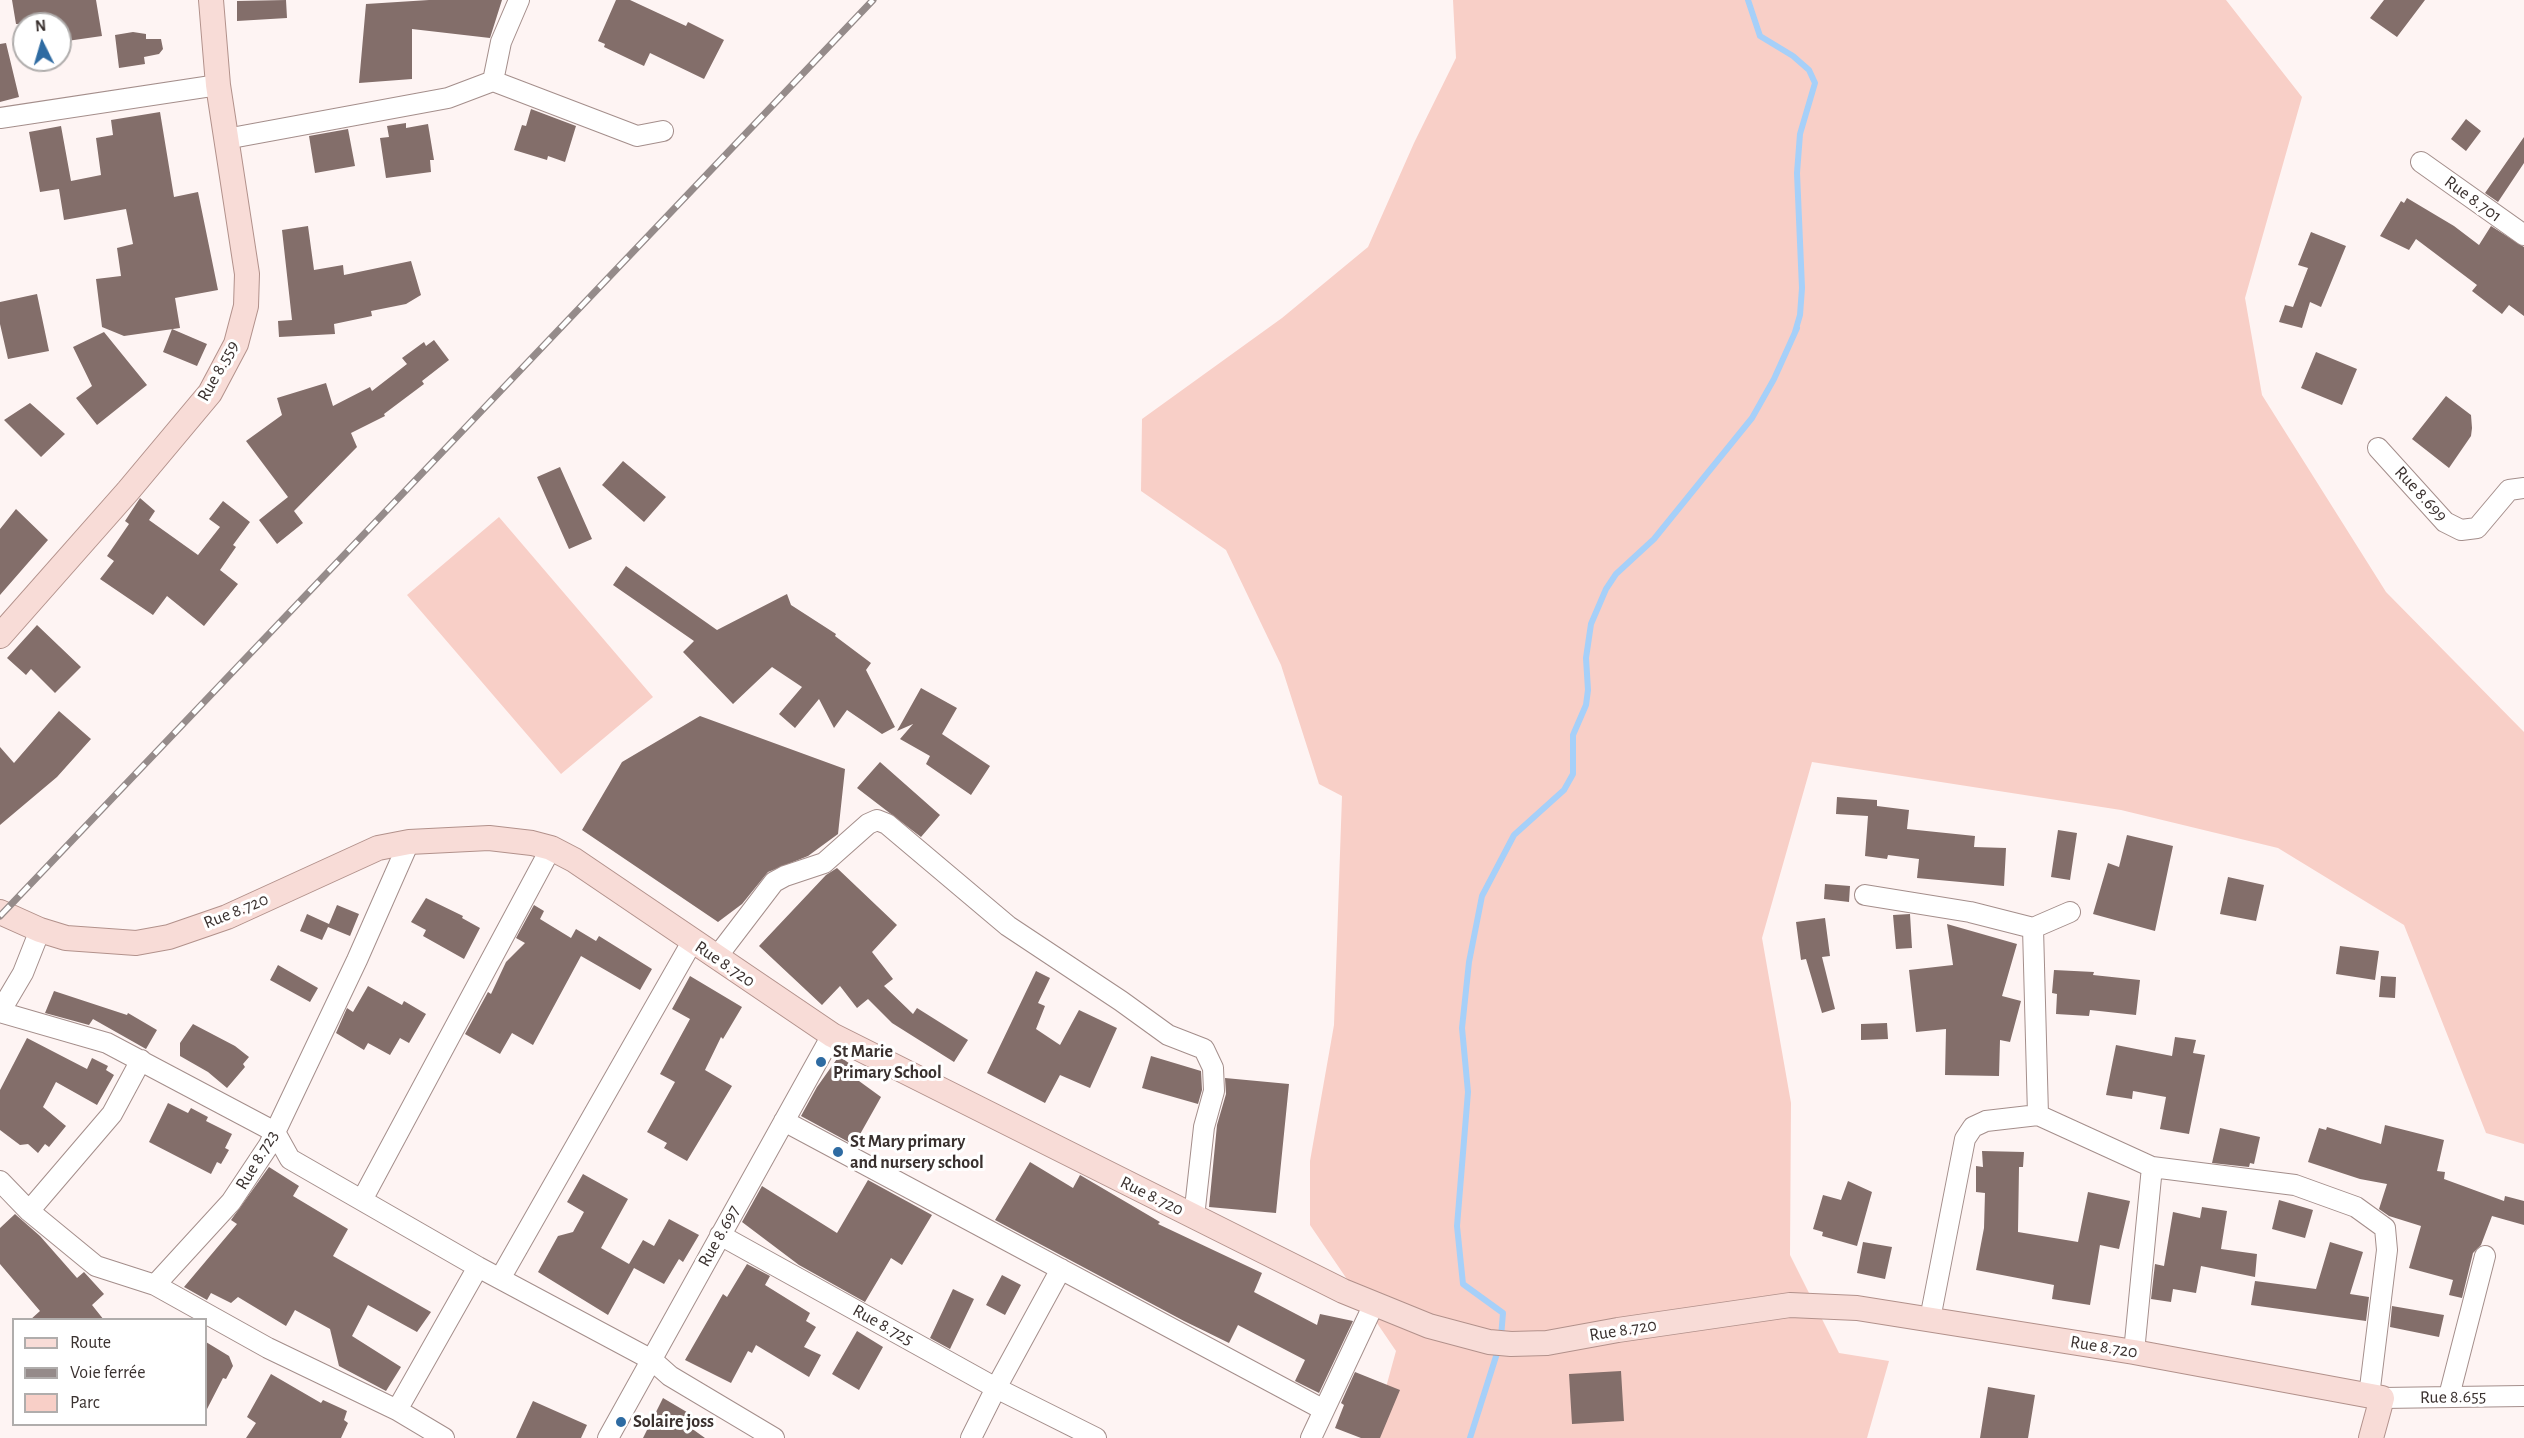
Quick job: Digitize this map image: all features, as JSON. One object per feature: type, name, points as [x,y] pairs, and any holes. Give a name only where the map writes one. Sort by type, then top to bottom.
[{"type":"main road","name":"Rue 8.559","points":[[0,636],[128,491],[210,393],[236,344],[246,306],[247,274],[218,85],[211,0]]},
{"type":"main road","name":"Rue 8.720","points":[[0,912],[40,930],[66,938],[136,943],[169,937],[228,917],[362,854],[409,842],[513,839],[551,848],[574,860],[832,1035],[1194,1217],[1374,1304],[1429,1326],[1500,1343],[1547,1343],[1618,1330],[1790,1305],[1824,1305],[1930,1319],[2134,1352],[2304,1381],[2376,1397]]},
{"type":"main road","points":[[2371,1438],[2376,1397]]},
{"type":"street","points":[[493,81],[498,50],[519,0]]},
{"type":"street","points":[[226,139],[448,98],[493,81],[637,136],[663,131]]},
{"type":"street","points":[[0,118],[218,85]]},
{"type":"street","name":"Rue 8.701","points":[[2421,162],[2524,235]]},
{"type":"street","name":"Rue 8.699","points":[[2378,448],[2445,522],[2461,530],[2477,528],[2509,490],[2524,488]]},
{"type":"street","points":[[716,958],[774,882],[824,863],[868,824],[877,820],[887,824],[1008,926],[1168,1035],[1204,1049],[1213,1068],[1214,1091],[1204,1127],[1194,1217]]},
{"type":"street","name":"Rue 8.723","points":[[155,1285],[231,1202],[275,1132],[357,960],[409,842]]},
{"type":"street","points":[[362,1200],[551,848]]},
{"type":"street","points":[[1865,895],[1970,912],[2033,928],[2070,912]]},
{"type":"street","points":[[2033,928],[2038,1115]]},
{"type":"street","points":[[40,930],[22,973],[0,1012],[107,1043],[275,1132],[290,1159],[478,1267],[501,1277],[652,1360],[670,1376],[774,1438]]},
{"type":"street","points":[[501,1277],[692,942]]},
{"type":"street","name":"Rue 8.697","points":[[608,1438],[832,1035]]},
{"type":"street","points":[[29,1211],[111,1114],[141,1060]]},
{"type":"street","points":[[1930,1319],[1965,1139],[1973,1127],[1986,1121],[2038,1115],[2152,1167],[2295,1185],[2356,1207],[2385,1228],[2387,1250],[2376,1397]]},
{"type":"street","points":[[784,1121],[1324,1410]]},
{"type":"street","points":[[2134,1352],[2152,1167]]},
{"type":"street","points":[[0,1181],[29,1211],[96,1266],[155,1285],[268,1348],[397,1410],[444,1438]]},
{"type":"street","name":"Rue 8.725","points":[[720,1234],[996,1388],[1096,1438]]},
{"type":"street","points":[[2449,1396],[2485,1256]]},
{"type":"street","points":[[397,1410],[478,1267]]},
{"type":"street","points":[[971,1438],[1061,1269]]},
{"type":"street","points":[[1311,1438],[1374,1304]]},
{"type":"street","name":"Rue 8.655","points":[[2376,1397],[2524,1396]]},
{"type":"green space","points":[[1453,0],[2226,0],[2302,97],[2245,298],[2262,395],[2386,592],[2524,732],[2524,1144],[2486,1133],[2404,925],[2278,848],[2121,810],[1812,762],[1762,938],[1791,1103],[1790,1255],[1839,1353],[1889,1361],[1867,1438],[1372,1438],[1396,1351],[1310,1225],[1310,1161],[1334,1025],[1342,796],[1319,784],[1281,665],[1226,550],[1141,491],[1142,419],[1282,318],[1368,247],[1414,143],[1456,58]]},
{"type":"green space","points":[[499,517],[653,697],[561,774],[407,595]]},
{"type":"building","points":[[12,0],[96,0],[102,36],[72,40],[72,12],[14,12]]},
{"type":"building","points":[[286,0],[287,18],[237,21],[237,1]]},
{"type":"building","points":[[429,0],[502,0],[490,38],[412,29],[412,79],[359,83],[366,4]]},
{"type":"building","points":[[616,0],[630,0],[686,26],[688,22],[724,40],[704,79],[650,53],[644,66],[604,47],[605,44],[598,41]]},
{"type":"building","points":[[2384,0],[2425,0],[2397,37],[2370,18]]},
{"type":"building","points":[[133,32],[146,34],[146,39],[161,39],[163,49],[159,54],[144,57],[145,64],[119,68],[115,35]]},
{"type":"building","points":[[6,43],[19,97],[0,102],[0,44]]},
{"type":"building","points":[[531,109],[576,126],[565,162],[548,156],[547,160],[514,150],[522,125],[526,126]]},
{"type":"building","points":[[160,112],[174,197],[198,192],[218,290],[175,298],[180,328],[124,336],[102,327],[96,279],[121,276],[117,248],[133,244],[126,209],[64,220],[59,189],[40,192],[29,132],[61,126],[71,181],[101,175],[96,138],[113,135],[111,120]]},
{"type":"building","points":[[2466,119],[2481,131],[2466,151],[2451,139]]},
{"type":"building","points":[[406,123],[406,128],[428,124],[434,160],[430,160],[431,172],[386,178],[380,138],[389,137],[387,126]]},
{"type":"building","points":[[348,129],[355,166],[315,173],[309,136]]},
{"type":"building","points":[[2524,137],[2524,163],[2498,202],[2485,193]]},
{"type":"building","points":[[2407,198],[2454,226],[2479,245],[2491,226],[2524,247],[2524,316],[2509,305],[2502,314],[2472,291],[2477,285],[2416,239],[2409,250],[2380,236],[2401,201],[2404,203]]},
{"type":"building","points":[[308,226],[314,270],[343,265],[344,275],[411,261],[421,295],[406,304],[371,311],[372,316],[334,324],[335,334],[279,337],[278,321],[292,320],[282,230]]},
{"type":"building","points":[[2311,232],[2346,246],[2321,307],[2310,302],[2302,328],[2279,322],[2285,305],[2293,307],[2308,268],[2298,265]]},
{"type":"building","points":[[37,294],[49,351],[8,359],[0,324],[0,302]]},
{"type":"building","points":[[172,329],[207,344],[197,366],[163,352]]},
{"type":"building","points":[[104,332],[147,385],[97,425],[76,398],[92,386],[73,347]]},
{"type":"building","points":[[434,340],[449,360],[422,381],[424,384],[384,414],[385,416],[351,433],[357,447],[294,511],[303,523],[277,544],[259,520],[288,497],[246,441],[282,415],[277,398],[326,383],[333,406],[370,387],[372,391],[407,364],[402,358],[424,342],[426,346]]},
{"type":"building","points":[[2316,352],[2357,369],[2342,405],[2301,388]]},
{"type":"building","points":[[2446,396],[2471,415],[2472,428],[2471,436],[2449,468],[2412,439]]},
{"type":"building","points":[[30,403],[65,434],[41,457],[4,420]]},
{"type":"building","points":[[623,461],[666,497],[644,522],[602,485]]},
{"type":"building","points":[[560,467],[592,539],[569,549],[537,477]]},
{"type":"building","points":[[140,498],[155,511],[149,520],[198,555],[220,527],[209,519],[223,501],[250,522],[233,545],[236,547],[220,570],[238,584],[204,626],[167,596],[153,615],[100,579],[114,561],[107,556],[129,524],[125,521]]},
{"type":"building","points":[[16,509],[48,540],[0,595],[0,529]]},
{"type":"building","points":[[626,566],[717,630],[787,594],[791,605],[836,634],[835,636],[871,663],[866,670],[895,727],[882,734],[847,710],[834,728],[819,699],[795,728],[779,714],[802,687],[772,667],[733,704],[683,652],[694,641],[613,585]]},
{"type":"building","points":[[37,625],[81,667],[55,693],[31,669],[26,675],[7,658]]},
{"type":"building","points":[[921,688],[957,708],[942,734],[990,766],[971,795],[926,764],[930,756],[900,739],[913,724],[897,731]]},
{"type":"building","points":[[59,711],[91,739],[57,777],[0,825],[0,747],[14,763]]},
{"type":"building","points":[[700,716],[845,769],[838,834],[808,856],[768,872],[742,904],[718,922],[582,830],[622,762]]},
{"type":"building","points":[[880,762],[940,815],[921,837],[857,788]]},
{"type":"building","points":[[1837,797],[1877,800],[1877,806],[1909,810],[1907,829],[1975,836],[1974,847],[2006,848],[2004,886],[1917,878],[1919,859],[1888,855],[1887,859],[1865,856],[1868,816],[1836,814]]},
{"type":"building","points":[[2058,830],[2077,833],[2070,880],[2051,877]]},
{"type":"building","points":[[2127,835],[2173,846],[2155,931],[2093,914],[2108,863],[2119,867]]},
{"type":"building","points":[[837,868],[897,925],[872,952],[893,979],[884,986],[913,1014],[917,1008],[968,1040],[954,1062],[892,1023],[868,999],[857,1008],[840,986],[822,1005],[759,946],[826,875]]},
{"type":"building","points":[[2228,877],[2264,885],[2256,921],[2220,914]]},
{"type":"building","points":[[1825,884],[1850,886],[1849,902],[1824,899]]},
{"type":"building","points":[[426,898],[463,916],[462,918],[480,928],[464,959],[423,936],[426,930],[411,922]]},
{"type":"building","points":[[337,905],[359,914],[350,936],[328,927],[322,940],[300,931],[307,914],[329,924]]},
{"type":"building","points":[[534,905],[544,911],[540,919],[571,938],[576,929],[596,941],[599,936],[652,969],[640,990],[581,956],[533,1045],[512,1033],[500,1054],[465,1034],[488,992],[491,994],[506,962],[525,943],[516,938]]},
{"type":"building","points":[[1910,914],[1912,948],[1896,949],[1893,915]]},
{"type":"building","points":[[1825,918],[1830,956],[1822,957],[1835,1009],[1822,1013],[1806,959],[1801,960],[1796,922]]},
{"type":"building","points":[[1947,924],[2017,944],[2002,996],[2021,1001],[2010,1042],[2000,1040],[1999,1076],[1945,1075],[1946,1029],[1916,1032],[1909,970],[1953,965]]},
{"type":"building","points":[[2340,946],[2379,951],[2375,980],[2336,974]]},
{"type":"building","points":[[278,965],[318,988],[310,1002],[270,980]]},
{"type":"building","points":[[2054,970],[2094,972],[2093,975],[2140,980],[2136,1015],[2090,1010],[2089,1016],[2056,1014],[2057,994],[2052,993]]},
{"type":"building","points":[[1036,971],[1050,978],[1038,1003],[1045,1006],[1036,1029],[1060,1045],[1079,1010],[1117,1028],[1090,1088],[1060,1075],[1045,1103],[987,1073]]},
{"type":"building","points":[[690,976],[742,1007],[723,1039],[721,1037],[705,1070],[732,1086],[687,1161],[664,1148],[667,1143],[647,1132],[675,1082],[660,1074],[690,1019],[672,1009]]},
{"type":"building","points":[[2381,976],[2396,977],[2395,998],[2379,997]]},
{"type":"building","points":[[368,986],[402,1005],[404,1001],[426,1014],[409,1043],[400,1038],[390,1055],[368,1043],[364,1050],[336,1033],[347,1008],[353,1012]]},
{"type":"building","points":[[54,991],[127,1015],[128,1013],[157,1030],[146,1049],[93,1019],[89,1025],[45,1013]]},
{"type":"building","points":[[1887,1023],[1888,1039],[1861,1040],[1861,1024]]},
{"type":"building","points":[[193,1024],[235,1046],[249,1057],[243,1064],[245,1067],[227,1088],[208,1072],[180,1056],[180,1043]]},
{"type":"building","points":[[2175,1037],[2196,1040],[2193,1053],[2205,1055],[2189,1134],[2160,1129],[2166,1097],[2133,1091],[2132,1099],[2106,1095],[2116,1045],[2172,1056]]},
{"type":"building","points":[[27,1038],[87,1069],[92,1058],[108,1066],[106,1070],[114,1075],[97,1105],[56,1082],[43,1107],[66,1126],[49,1147],[45,1144],[38,1153],[28,1144],[20,1145],[0,1130],[0,1090]]},
{"type":"building","points":[[839,1056],[864,1074],[859,1081],[881,1097],[854,1145],[801,1116],[817,1087]]},
{"type":"building","points":[[1151,1056],[1201,1071],[1202,1090],[1198,1104],[1142,1088]]},
{"type":"building","points":[[1225,1078],[1289,1084],[1276,1213],[1209,1207],[1217,1125],[1226,1094]]},
{"type":"building","points":[[168,1103],[188,1113],[191,1108],[208,1117],[206,1121],[232,1134],[225,1148],[229,1150],[221,1164],[217,1162],[211,1174],[149,1142]]},
{"type":"building","points":[[2385,1125],[2444,1140],[2437,1171],[2445,1172],[2444,1179],[2504,1201],[2505,1196],[2524,1201],[2524,1225],[2492,1216],[2481,1245],[2473,1253],[2462,1298],[2449,1295],[2453,1280],[2409,1268],[2421,1226],[2389,1216],[2379,1209],[2387,1184],[2360,1179],[2308,1162],[2319,1128],[2326,1130],[2327,1127],[2381,1144]]},
{"type":"building","points":[[2220,1128],[2260,1137],[2254,1164],[2250,1163],[2249,1167],[2212,1163]]},
{"type":"building","points":[[1982,1151],[2024,1152],[2023,1167],[2019,1167],[2018,1232],[2078,1242],[2088,1192],[2130,1201],[2119,1249],[2100,1245],[2090,1305],[2052,1299],[2054,1285],[1976,1270],[1984,1228],[1985,1193],[1976,1192],[1976,1166],[1983,1167]]},
{"type":"building","points":[[1030,1162],[1073,1188],[1080,1175],[1160,1222],[1158,1224],[1262,1273],[1254,1292],[1317,1325],[1320,1314],[1353,1321],[1319,1393],[1295,1381],[1305,1360],[1238,1325],[1229,1343],[995,1220]]},
{"type":"building","points":[[269,1167],[299,1186],[293,1196],[348,1229],[333,1256],[431,1312],[417,1332],[368,1305],[352,1336],[401,1367],[386,1391],[339,1366],[330,1329],[295,1310],[286,1326],[238,1297],[231,1303],[211,1293],[207,1300],[184,1287],[237,1224],[231,1220]]},
{"type":"building","points":[[583,1174],[628,1199],[601,1248],[629,1264],[643,1240],[654,1246],[669,1219],[699,1235],[683,1262],[679,1259],[664,1284],[634,1268],[608,1315],[538,1272],[558,1236],[573,1232],[584,1212],[567,1202]]},
{"type":"building","points":[[868,1180],[932,1215],[902,1265],[891,1258],[865,1302],[799,1265],[742,1222],[762,1186],[837,1233]]},
{"type":"building","points":[[1848,1181],[1872,1192],[1857,1246],[1822,1236],[1823,1232],[1813,1229],[1823,1195],[1841,1200]]},
{"type":"building","points":[[2279,1200],[2313,1210],[2305,1238],[2272,1229]]},
{"type":"building","points":[[2202,1207],[2227,1211],[2221,1249],[2257,1254],[2255,1277],[2201,1266],[2196,1293],[2173,1289],[2171,1302],[2151,1299],[2155,1264],[2164,1266],[2173,1212],[2200,1218]]},
{"type":"building","points":[[15,1214],[40,1236],[77,1278],[84,1272],[104,1294],[92,1305],[102,1318],[32,1318],[40,1311],[0,1264],[0,1228]]},
{"type":"building","points":[[1863,1242],[1892,1247],[1885,1279],[1857,1273]]},
{"type":"building","points":[[2330,1242],[2363,1252],[2350,1294],[2369,1297],[2366,1321],[2251,1305],[2255,1281],[2316,1289]]},
{"type":"building","points":[[747,1264],[770,1276],[765,1285],[810,1313],[806,1321],[816,1327],[804,1347],[821,1355],[809,1377],[756,1345],[752,1353],[748,1351],[731,1383],[685,1360],[723,1294],[727,1297]]},
{"type":"building","points":[[1002,1275],[1021,1285],[1005,1315],[986,1305]]},
{"type":"building","points":[[953,1289],[974,1299],[950,1349],[930,1338]]},
{"type":"building","points":[[2392,1306],[2444,1315],[2439,1337],[2390,1327]]},
{"type":"building","points":[[857,1331],[883,1347],[859,1390],[832,1374]]},
{"type":"building","points":[[207,1343],[229,1356],[233,1366],[226,1379],[223,1378],[207,1409]]},
{"type":"building","points":[[1621,1371],[1624,1421],[1572,1424],[1569,1374]]},
{"type":"building","points":[[1355,1372],[1400,1390],[1380,1438],[1361,1438],[1335,1428],[1344,1405],[1341,1403]]},
{"type":"building","points":[[271,1374],[321,1403],[323,1400],[347,1411],[344,1420],[348,1423],[341,1438],[246,1438],[256,1423],[247,1417]]},
{"type":"building","points":[[1988,1387],[2035,1395],[2028,1438],[1980,1438]]},
{"type":"building","points":[[663,1398],[697,1418],[691,1428],[705,1438],[643,1438]]},
{"type":"building","points":[[533,1401],[587,1425],[581,1438],[516,1438]]},
{"type":"waterway","points":[[1501,1337],[1503,1313],[1463,1284],[1457,1226],[1468,1092],[1462,1028],[1469,962],[1482,896],[1514,835],[1564,790],[1573,774],[1573,735],[1586,705],[1588,690],[1586,658],[1591,624],[1606,589],[1616,574],[1654,539],[1752,418],[1774,379],[1797,328],[1795,332],[1800,315],[1802,288],[1797,173],[1800,134],[1815,83],[1809,70],[1793,56],[1760,36],[1748,0]]},
{"type":"waterway","points":[[1470,1438],[1499,1347]]},
{"type":"railway","points":[[0,916],[873,0]]},
{"type":"place","name":"St Marie Primary School","points":[[821,1062]]},
{"type":"place","name":"St Mary primary and nursery school","points":[[838,1152]]},
{"type":"place","name":"Solaire joss","points":[[621,1422]]}]
